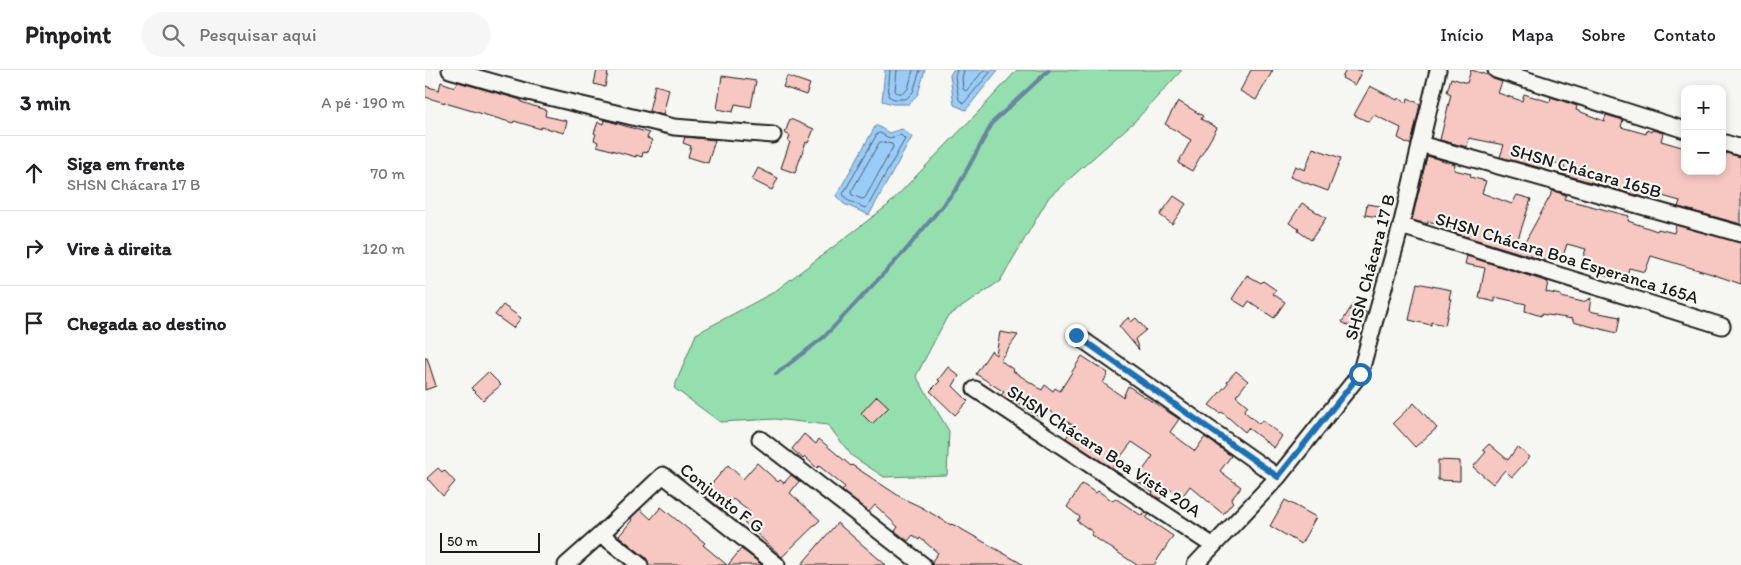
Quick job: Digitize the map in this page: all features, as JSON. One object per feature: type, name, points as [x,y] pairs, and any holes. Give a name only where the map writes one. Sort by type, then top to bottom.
[{"type":"street","points":[[450,70],[528,92],[674,127],[773,135]]},
{"type":"street","name":"SHSN Chácara 17 B","points":[[1195,565],[1278,477],[1360,374],[1401,226],[1438,70]]},
{"type":"street","points":[[1496,70],[1681,129]]},
{"type":"street","points":[[1726,143],[1741,148]]},
{"type":"street","name":"SHSN Chácara 165B","points":[[1420,144],[1741,234]]},
{"type":"street","name":"SHSN Chácara Boa Esperanca 165A","points":[[1401,226],[1722,326]]},
{"type":"street","points":[[1076,335],[1278,477]]},
{"type":"street","name":"SHSN Chácara Boa Vista 20A","points":[[975,389],[1212,545]]},
{"type":"street","points":[[760,439],[923,565]]},
{"type":"street","name":"Conjunto F G","points":[[601,534],[663,475],[777,565]]},
{"type":"street","points":[[566,565],[601,534],[640,565]]},
{"type":"green space","points":[[1017,70],[1182,70],[1135,121],[1049,197],[1000,281],[947,317],[916,376],[949,431],[947,475],[884,477],[852,456],[828,425],[775,419],[720,422],[674,388],[696,334],[774,292],[887,206]]},
{"type":"water","points":[[885,70],[925,70],[918,94],[909,104],[893,104],[882,101]]},
{"type":"water","points":[[953,70],[998,70],[966,110],[954,105],[950,75]]},
{"type":"water","points":[[876,125],[889,133],[902,129],[912,137],[869,215],[844,204],[836,196]]},
{"type":"building","points":[[597,70],[608,72],[605,87],[594,84]]},
{"type":"building","points":[[1251,70],[1273,70],[1256,100],[1240,91]]},
{"type":"building","points":[[1346,70],[1362,70],[1355,85],[1342,78]]},
{"type":"building","points":[[1471,70],[1502,82],[1498,93],[1522,101],[1524,94],[1550,102],[1551,97],[1577,106],[1576,110],[1604,121],[1606,115],[1623,120],[1621,127],[1646,134],[1647,130],[1663,133],[1661,141],[1681,147],[1681,175],[1726,175],[1726,153],[1741,157],[1741,224],[1678,207],[1680,201],[1648,192],[1646,198],[1562,174],[1565,167],[1544,159],[1541,168],[1500,157],[1504,145],[1469,138],[1467,147],[1440,140],[1451,94],[1447,92],[1451,78],[1467,83]]},
{"type":"building","points":[[722,76],[756,81],[751,107],[735,104],[733,112],[717,109]]},
{"type":"building","points":[[787,76],[810,84],[806,95],[783,87]]},
{"type":"building","points":[[441,82],[455,87],[458,82],[521,100],[521,102],[546,110],[545,116],[567,121],[564,133],[514,121],[513,123],[425,97],[425,86],[439,90]]},
{"type":"building","points":[[655,85],[669,89],[663,115],[649,111]]},
{"type":"building","points":[[1370,86],[1397,100],[1398,98],[1407,103],[1408,98],[1420,104],[1411,145],[1398,138],[1401,128],[1374,115],[1369,122],[1354,115]]},
{"type":"building","points":[[1178,101],[1203,116],[1201,119],[1217,128],[1192,171],[1178,163],[1191,140],[1165,124]]},
{"type":"building","points":[[790,119],[814,129],[808,143],[806,142],[795,173],[781,168],[790,142],[788,141],[790,136],[785,133]]},
{"type":"building","points":[[605,120],[649,133],[647,138],[652,140],[647,153],[643,152],[642,157],[636,155],[636,157],[597,146],[598,142],[594,140],[596,134],[594,133],[598,122],[604,124]]},
{"type":"building","points":[[685,137],[715,140],[708,163],[688,157],[691,146],[683,143]]},
{"type":"building","points":[[1313,148],[1341,158],[1328,191],[1290,177],[1295,166],[1305,170]]},
{"type":"building","points":[[1427,156],[1455,164],[1454,170],[1471,174],[1470,177],[1486,181],[1482,193],[1512,204],[1517,195],[1531,199],[1518,239],[1525,242],[1553,191],[1566,195],[1564,199],[1629,216],[1628,221],[1657,231],[1658,229],[1674,233],[1676,225],[1741,243],[1741,284],[1651,256],[1645,272],[1629,268],[1625,281],[1596,272],[1598,266],[1582,261],[1586,249],[1567,244],[1561,262],[1549,258],[1546,261],[1451,232],[1452,229],[1450,227],[1428,221],[1428,224],[1412,220]]},
{"type":"building","points":[[758,168],[778,178],[772,190],[752,180]]},
{"type":"building","points":[[1174,196],[1186,204],[1172,224],[1160,215]]},
{"type":"building","points":[[1302,203],[1326,218],[1311,240],[1289,223]]},
{"type":"building","points":[[1367,204],[1380,206],[1379,217],[1365,215]]},
{"type":"building","points":[[1467,256],[1548,282],[1546,292],[1583,302],[1591,298],[1589,311],[1620,317],[1617,333],[1573,322],[1573,319],[1541,314],[1541,316],[1525,311],[1526,304],[1495,297],[1495,302],[1479,298],[1485,268],[1465,264]]},
{"type":"building","points":[[1247,275],[1261,283],[1263,281],[1276,290],[1273,294],[1285,302],[1274,318],[1249,301],[1245,307],[1232,299]]},
{"type":"building","points":[[1417,283],[1451,290],[1449,299],[1451,299],[1445,325],[1431,322],[1431,325],[1409,320]]},
{"type":"building","points":[[1353,304],[1367,313],[1356,330],[1342,322]]},
{"type":"building","points":[[503,305],[521,318],[513,328],[495,315]]},
{"type":"building","points":[[1129,317],[1131,322],[1136,318],[1146,330],[1135,339],[1139,350],[1119,326]]},
{"type":"building","points":[[1000,332],[1018,335],[1000,360],[1042,390],[1045,385],[1053,391],[1055,388],[1060,391],[1082,356],[1108,373],[1103,383],[1123,397],[1128,386],[1179,419],[1170,432],[1195,451],[1205,437],[1231,456],[1220,471],[1241,487],[1231,500],[1233,502],[1223,514],[1190,486],[1181,498],[1168,488],[1160,499],[1136,480],[1153,456],[1132,442],[1112,468],[1066,438],[1074,426],[1046,409],[1040,418],[1014,400],[1012,402],[1001,395],[1004,392],[976,374],[991,351],[996,355]]},
{"type":"building","points":[[425,358],[427,358],[436,386],[425,390]]},
{"type":"building","points":[[948,367],[959,376],[953,386],[968,401],[955,415],[930,391],[940,381],[938,380]]},
{"type":"building","points":[[1236,371],[1248,381],[1236,396],[1248,406],[1244,411],[1259,424],[1262,420],[1282,436],[1274,448],[1248,428],[1245,432],[1222,412],[1220,413],[1209,405]]},
{"type":"building","points":[[488,372],[501,385],[483,400],[471,388]]},
{"type":"building","points":[[877,396],[889,407],[872,424],[861,413]]},
{"type":"building","points":[[1414,403],[1437,428],[1415,447],[1393,423]]},
{"type":"building","points":[[804,434],[816,444],[819,439],[851,466],[902,498],[1024,565],[932,565],[932,561],[938,553],[920,538],[919,540],[913,535],[908,541],[895,531],[898,527],[875,505],[869,512],[842,491],[845,487],[819,466],[817,468],[792,449]]},
{"type":"building","points":[[1489,444],[1508,460],[1517,447],[1530,457],[1512,477],[1505,470],[1493,484],[1473,467],[1486,452],[1483,450]]},
{"type":"building","points":[[1438,460],[1460,461],[1460,481],[1438,480]]},
{"type":"building","points":[[757,463],[778,482],[780,480],[784,483],[791,475],[799,481],[790,493],[820,520],[782,557],[743,521],[750,512],[733,499],[722,510],[703,494],[728,465],[743,479]]},
{"type":"building","points":[[438,468],[442,472],[444,470],[455,482],[443,496],[427,478]]},
{"type":"building","points":[[1082,484],[1096,493],[1098,491],[1113,501],[1115,498],[1142,516],[1144,511],[1149,515],[1146,518],[1173,536],[1154,565],[1137,565],[1091,535],[1093,532],[1077,521],[1080,517],[1067,507]]},
{"type":"building","points":[[1285,500],[1316,517],[1301,544],[1270,526]]},
{"type":"building","points":[[661,507],[705,543],[703,545],[727,565],[649,565],[646,558],[619,536],[632,520],[631,518],[640,509],[651,519]]},
{"type":"building","points":[[837,523],[843,528],[886,565],[801,565]]},
{"type":"building","points":[[741,549],[747,553],[762,565],[728,565]]},
{"type":"waterway","points":[[776,374],[824,337],[905,251],[957,188],[993,122],[1049,70]]},
{"type":"route","points":[[1076,335],[1278,477],[1360,374]]}]
